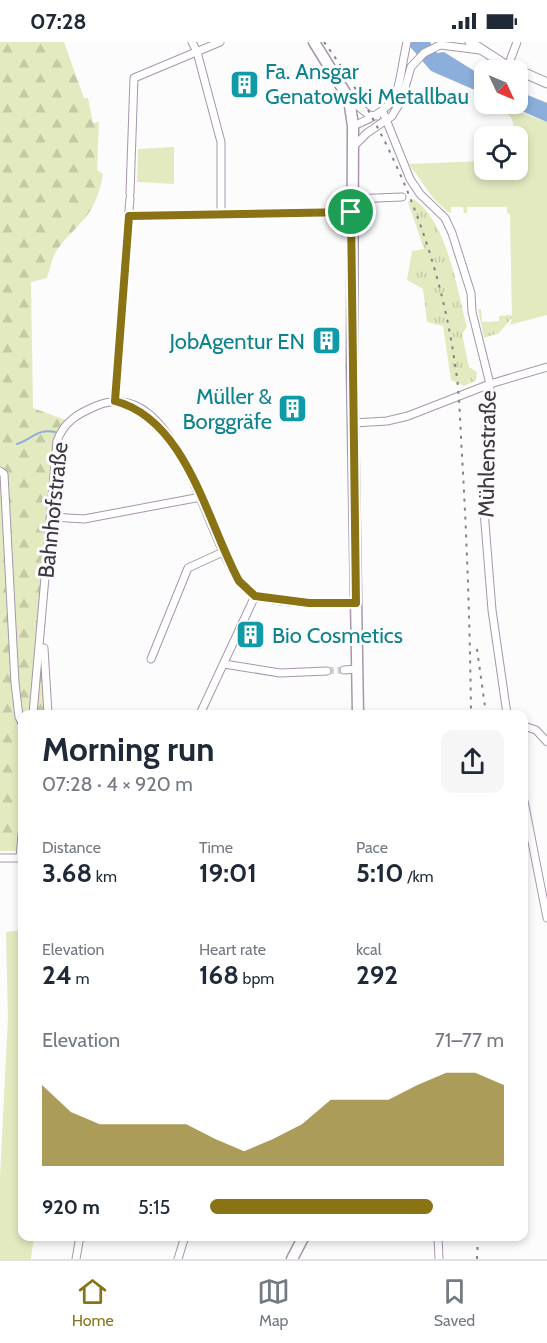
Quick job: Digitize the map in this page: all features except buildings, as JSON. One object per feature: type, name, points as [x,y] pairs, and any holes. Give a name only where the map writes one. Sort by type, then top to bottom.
[{"type":"main road","points":[[314,42],[349,99],[353,126],[351,212],[358,710]]},
{"type":"main road","points":[[470,42],[498,60]]},
{"type":"main road","points":[[528,75],[547,83]]},
{"type":"main road","points":[[292,1259],[301,1241]]},
{"type":"street","points":[[192,42],[197,52],[221,142],[221,213]]},
{"type":"street","points":[[220,42],[134,78],[129,216],[115,401],[139,410],[170,439],[201,497],[223,552],[239,581],[255,596],[309,603],[356,603]]},
{"type":"street","points":[[510,60],[517,42]]},
{"type":"street","points":[[353,126],[380,114],[394,99],[407,43]]},
{"type":"street","points":[[352,147],[388,120],[401,101],[408,74],[417,60],[440,45],[483,51]]},
{"type":"street","points":[[349,99],[369,115],[380,114]]},
{"type":"street","name":"Mühlenstraße","points":[[380,114],[388,120],[410,179],[445,218],[471,293],[476,331],[490,384],[484,511],[492,610],[506,710]]},
{"type":"street","points":[[351,199],[402,197]]},
{"type":"street","points":[[129,216],[351,212]]},
{"type":"street","points":[[354,423],[387,422],[408,416],[490,384],[547,367]]},
{"type":"street","name":"Bahnhofstraße","points":[[33,710],[57,441],[68,421],[80,413],[115,401]]},
{"type":"street","points":[[0,471],[4,474],[18,710]]},
{"type":"street","points":[[52,517],[84,519],[201,497]]},
{"type":"street","points":[[151,659],[188,568],[223,552]]},
{"type":"street","points":[[202,710],[255,596]]},
{"type":"street","points":[[42,627],[48,710]]},
{"type":"street","points":[[224,664],[280,673],[327,671]]},
{"type":"street","points":[[344,670],[357,669]]},
{"type":"street","points":[[528,727],[536,730],[546,741]]},
{"type":"street","points":[[528,821],[547,918]]},
{"type":"street","points":[[0,858],[18,858]]},
{"type":"street","points":[[76,1259],[79,1241]]},
{"type":"street","points":[[177,1259],[183,1241]]},
{"type":"street","points":[[438,1241],[439,1259]]},
{"type":"green space","points":[[0,42],[64,42],[84,98],[88,98],[93,123],[99,122],[97,170],[103,174],[100,189],[91,210],[57,250],[47,278],[31,282],[33,408],[68,421],[61,431],[42,627],[48,710],[18,710],[18,851],[0,851]]},
{"type":"green space","points":[[506,114],[526,114],[547,122],[547,315],[509,325],[512,320],[510,214],[507,213],[507,207],[467,207],[467,213],[464,213],[463,207],[451,207],[451,213],[448,212],[433,198],[409,164],[474,161],[474,180],[528,180],[528,126],[514,126],[511,117]]},
{"type":"green space","points":[[174,147],[174,184],[137,182],[138,149]]},
{"type":"green space","points":[[414,199],[426,210],[435,224],[443,240],[454,275],[467,327],[462,334],[469,367],[477,372],[475,381],[464,386],[451,380],[443,326],[427,322],[423,289],[407,280],[412,251],[424,249],[408,202]]},
{"type":"green space","points":[[478,309],[481,309],[482,322],[499,321],[499,316],[511,315],[512,318],[499,333],[484,338]]},
{"type":"green space","points":[[18,930],[18,1241],[33,1241],[31,1259],[0,1259],[0,1177],[8,1017],[6,932]]},
{"type":"water","points":[[406,42],[430,42],[437,53],[444,52],[474,71],[474,90],[431,71]]},
{"type":"water","points":[[528,95],[547,103],[547,122],[528,114]]},
{"type":"waterway","points":[[17,444],[44,431],[55,432]]},
{"type":"tunnel","points":[[327,671],[344,670]]},
{"type":"railway","points":[[324,42],[371,115],[409,195],[424,237],[448,321],[460,409],[471,710]]},
{"type":"railway","points":[[477,649],[485,710]]},
{"type":"railway","points":[[477,1259],[478,1241]]},
{"type":"place","name":"Fa. Ansgar Genatowski Metallbau","points":[[244,84]]},
{"type":"place","name":"JobAgentur EN","points":[[326,341]]},
{"type":"place","name":"Müller & Borggräfe","points":[[293,409]]},
{"type":"place","name":"Bio Cosmetics","points":[[251,635]]},
{"type":"route","points":[[351,212],[356,603],[309,603],[255,596],[239,581],[223,552],[201,497],[170,439],[148,415],[130,405],[115,401],[129,216],[351,212]]}]
